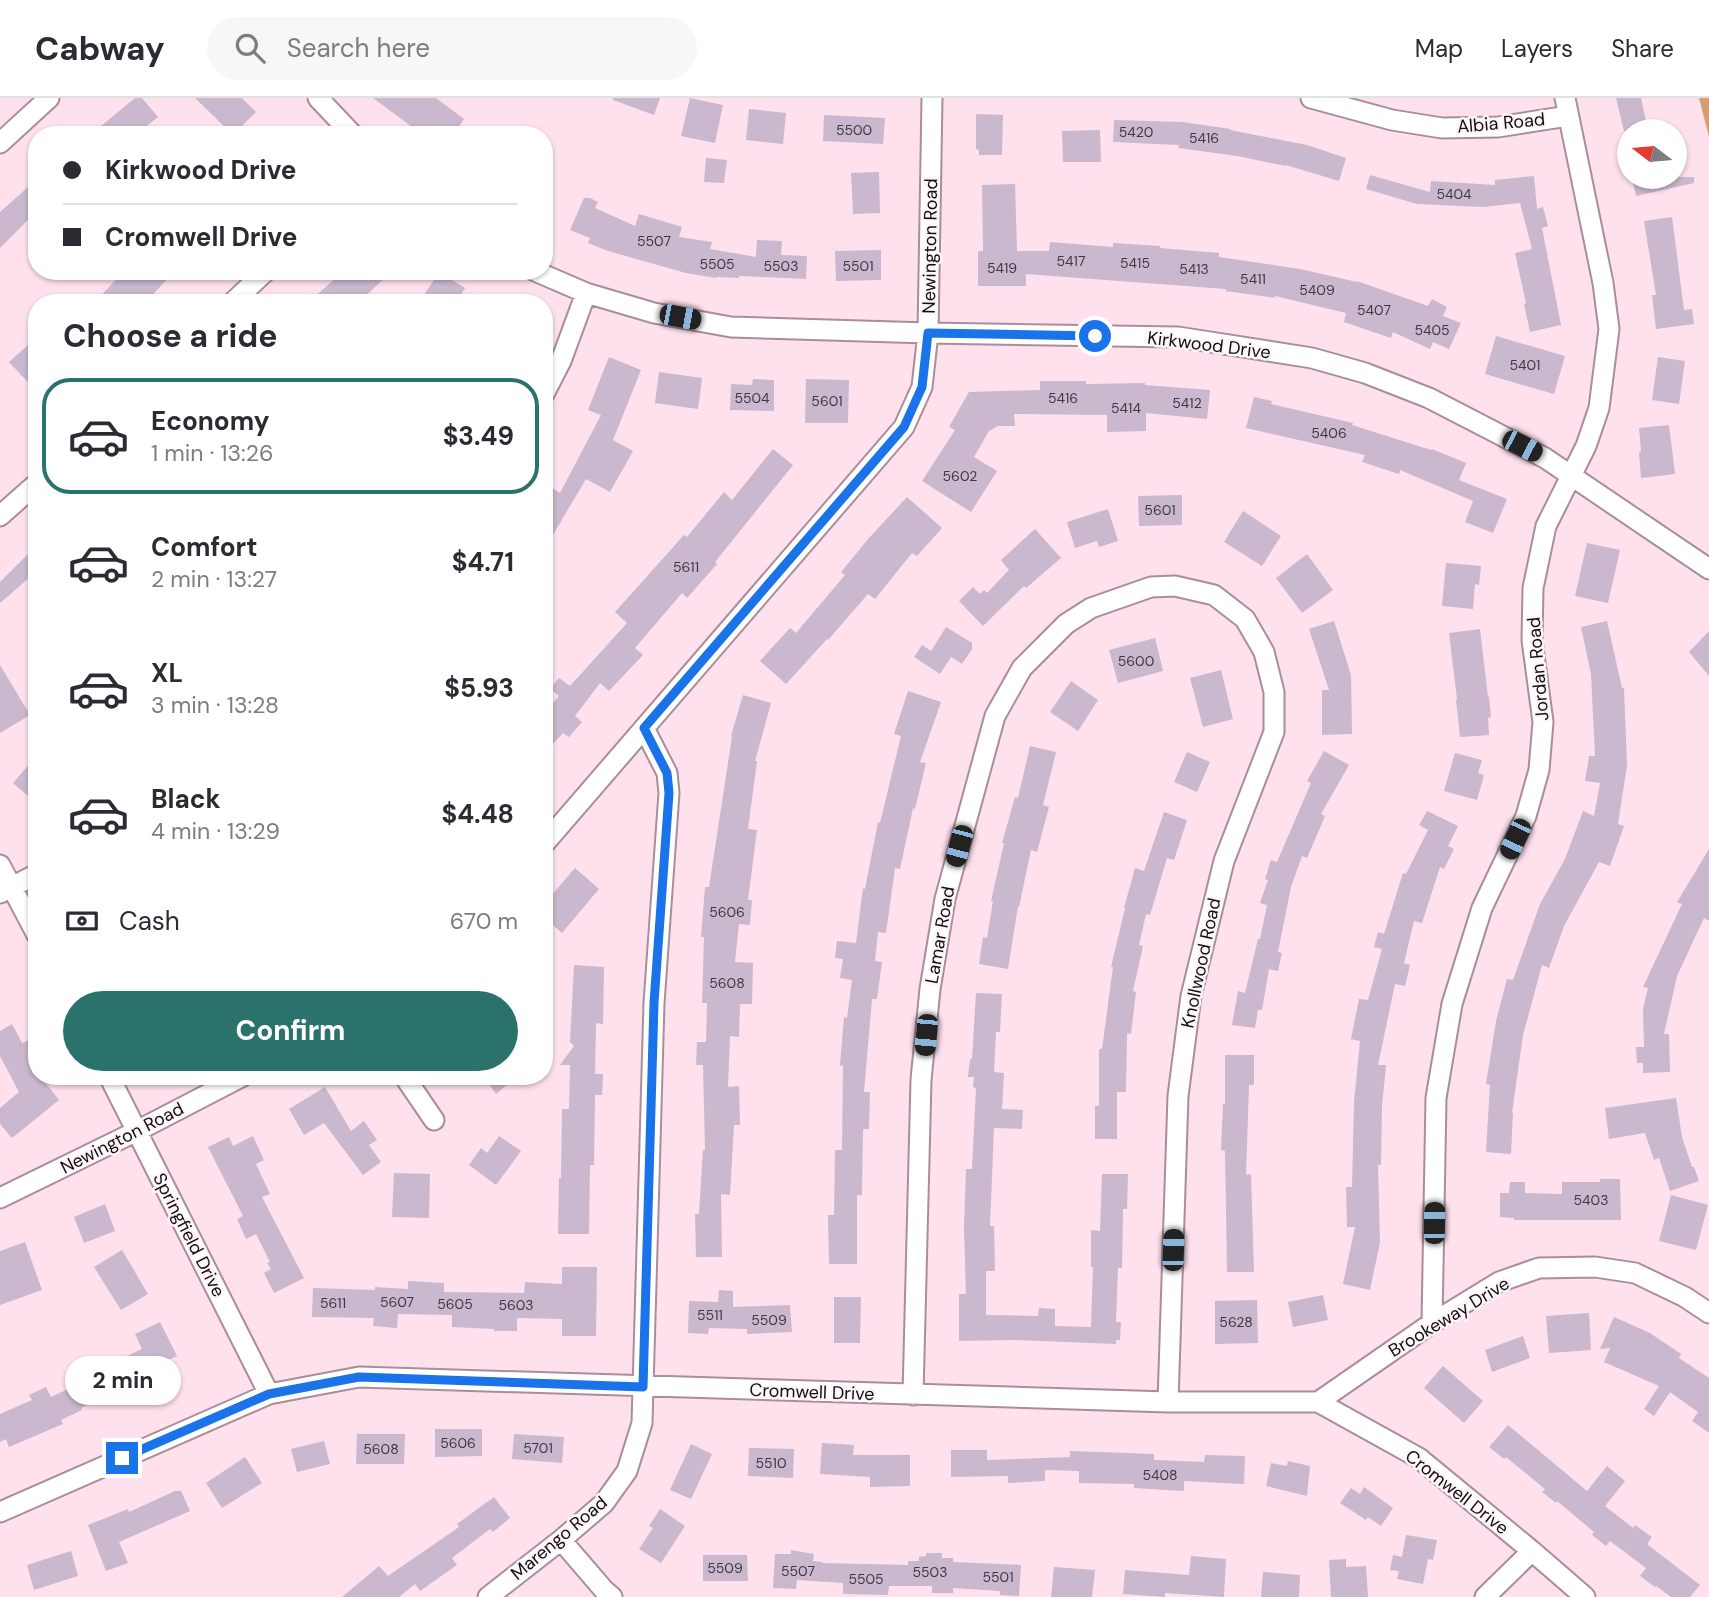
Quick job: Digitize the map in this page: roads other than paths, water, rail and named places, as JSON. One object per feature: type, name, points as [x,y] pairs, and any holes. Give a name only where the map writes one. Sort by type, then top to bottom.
[{"type":"street","points":[[0,143],[49,98]]},
{"type":"street","points":[[318,98],[344,126]]},
{"type":"street","name":"Newington Road","points":[[553,834],[904,427],[922,387],[928,333],[932,98]]},
{"type":"street","name":"Albia Road","points":[[1311,98],[1392,120],[1442,128],[1498,127],[1567,107]]},
{"type":"street","name":"Jordan Road","points":[[1433,1323],[1436,1098],[1452,1004],[1482,908],[1526,816],[1539,770],[1543,722],[1532,640],[1533,588],[1546,526],[1586,446],[1599,408],[1609,329],[1603,283],[1567,107]]},
{"type":"street","name":"Kirkwood Drive","points":[[553,279],[586,293],[654,313],[731,327],[1178,337],[1312,358],[1365,373],[1429,398],[1545,458],[1709,569]]},
{"type":"street","points":[[242,294],[257,280]]},
{"type":"street","points":[[553,377],[586,293]]},
{"type":"street","points":[[0,516],[28,491]]},
{"type":"street","points":[[1683,551],[1709,552]]},
{"type":"street","name":"Lamar Road","points":[[913,1395],[921,1080],[930,989],[944,899],[995,716],[1022,668],[1066,624],[1091,608],[1151,587],[1175,586]]},
{"type":"street","name":"Knollwood Road","points":[[1168,1402],[1178,1096],[1191,996],[1224,861],[1274,732],[1274,692],[1264,652],[1245,619],[1214,595],[1175,586]]},
{"type":"street","name":"Marengo Road","points":[[488,1597],[604,1503],[627,1471],[642,1423],[654,1003],[669,793],[667,773],[644,728]]},
{"type":"street","points":[[0,865],[6,890],[28,922]]},
{"type":"street","points":[[6,890],[28,879]]},
{"type":"street","name":"Springfield Drive","points":[[114,1085],[269,1394]]},
{"type":"street","name":"Newington Road","points":[[0,1198],[137,1132],[226,1085]]},
{"type":"street","points":[[410,1085],[434,1120]]},
{"type":"street","name":"Brookeway Drive","points":[[1318,1402],[1433,1323],[1499,1282],[1539,1268],[1595,1267],[1635,1273],[1709,1312]]},
{"type":"street","name":"Cromwell Drive","points":[[0,1512],[269,1394],[359,1377],[1168,1402],[1318,1402],[1419,1458],[1585,1597]]},
{"type":"street","points":[[561,1540],[612,1597]]},
{"type":"street","points":[[1485,1597],[1532,1551]]}]
